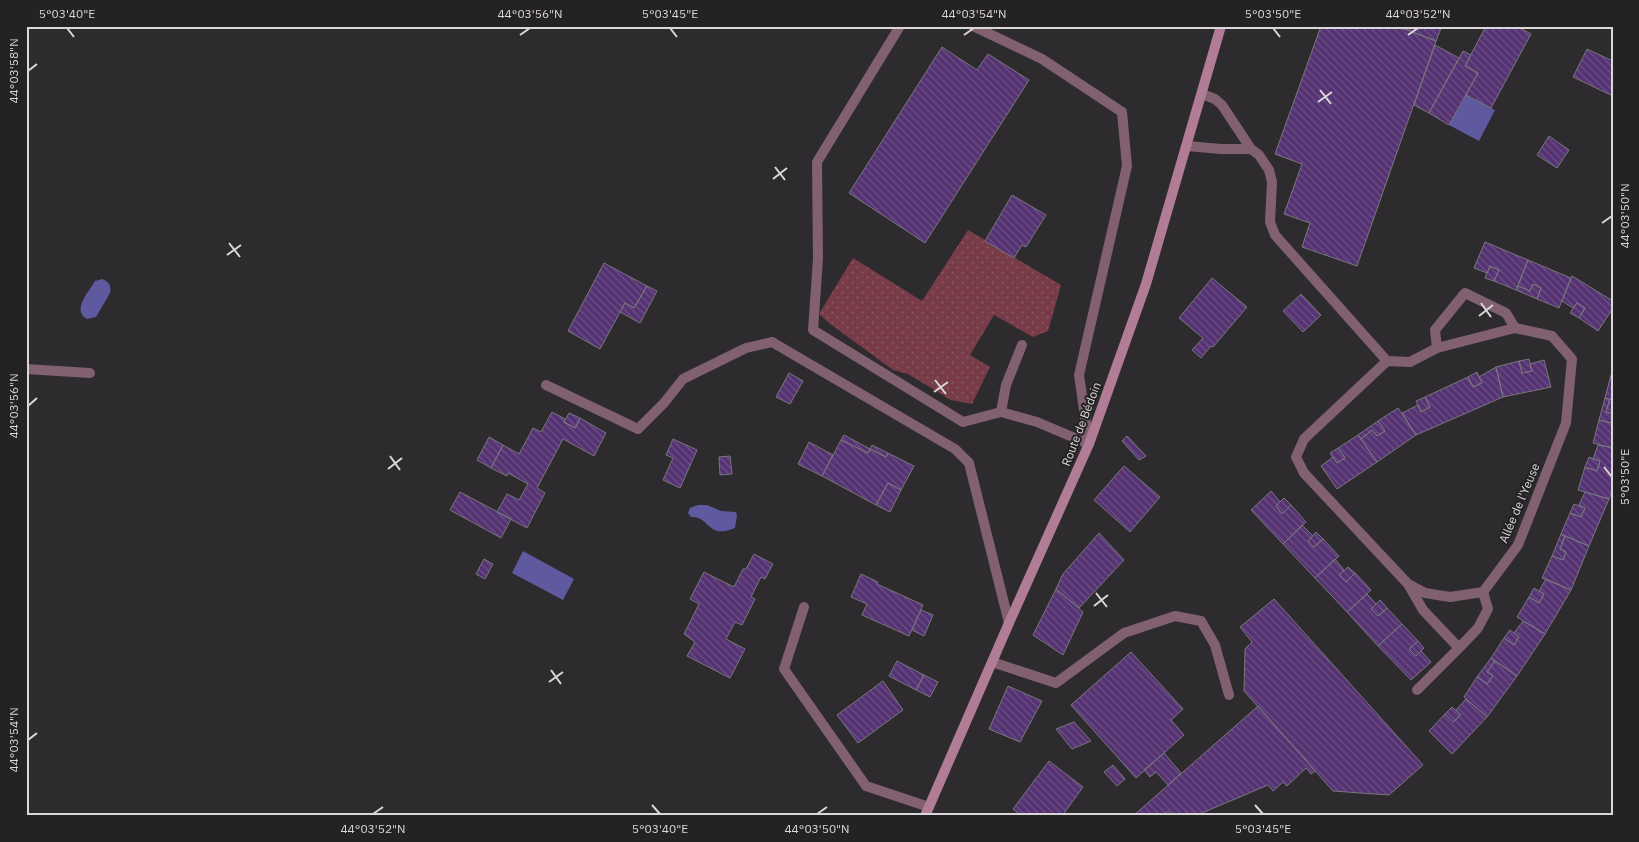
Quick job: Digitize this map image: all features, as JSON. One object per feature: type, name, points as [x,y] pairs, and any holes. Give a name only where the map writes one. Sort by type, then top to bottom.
[{"type":"main road","name":"Route de Bédoin","points":[[927,812],[1008,623],[1089,444],[1146,284],[1221,26]]},
{"type":"street","points":[[900,26],[817,162],[818,259],[813,330],[963,422],[1001,412],[1038,422],[1089,444]]},
{"type":"street","points":[[973,26],[1042,59],[1122,112],[1128,166],[1079,375],[1089,444]]},
{"type":"street","points":[[1202,94],[1215,99],[1222,105],[1251,149],[1260,155],[1268,170],[1272,182],[1270,222],[1275,235],[1387,361],[1304,439],[1296,457],[1304,473],[1408,584],[1423,610],[1459,648]]},
{"type":"street","points":[[1187,146],[1251,149]]},
{"type":"street","points":[[1437,348],[1435,330],[1465,293],[1506,313],[1515,328]]},
{"type":"street","name":"Allée de l'Yeuse","points":[[1387,361],[1410,362],[1437,348],[1515,328],[1552,336],[1572,359],[1566,422],[1518,545],[1482,592]]},
{"type":"street","points":[[546,386],[638,429],[664,403],[683,379],[746,348],[772,342],[955,449],[969,463],[1008,623]]},
{"type":"street","points":[[1001,412],[1006,385],[1022,345]]},
{"type":"street","points":[[26,369],[90,373]]},
{"type":"street","points":[[1408,584],[1425,593],[1450,597],[1482,592],[1488,608],[1478,628],[1417,690]]},
{"type":"street","points":[[804,607],[784,669],[866,786],[927,812]]},
{"type":"street","points":[[992,662],[1056,683],[1124,633],[1176,616],[1201,621],[1215,645],[1229,695]]},
{"type":"shaded area","points":[[1466,95],[1495,110],[1479,141],[1449,125]]},
{"type":"shaded area","points":[[968,230],[1061,285],[1048,331],[1033,337],[994,315],[970,355],[990,367],[972,404],[951,400],[908,374],[893,370],[819,314],[853,258],[922,301]]},
{"type":"shaded area","points":[[102,279],[109,284],[110,293],[96,317],[87,319],[81,311],[81,306],[95,281]]},
{"type":"shaded area","points":[[698,505],[707,505],[721,511],[736,512],[735,528],[726,531],[714,530],[702,520],[691,517],[688,513],[690,508]]},
{"type":"shaded area","points":[[523,551],[574,579],[563,600],[512,573]]},
{"type":"building","points":[[1321,26],[1397,26],[1436,41],[1357,266],[1302,247],[1310,223],[1284,214],[1302,164],[1275,154]]},
{"type":"building","points":[[1397,26],[1442,26],[1436,41]]},
{"type":"building","points":[[1486,26],[1516,26],[1531,34],[1491,108],[1466,95],[1478,73],[1465,66]]},
{"type":"building","points":[[1435,45],[1459,58],[1429,113],[1414,105]]},
{"type":"building","points":[[942,47],[977,70],[988,54],[1029,80],[925,243],[849,193]]},
{"type":"building","points":[[1587,49],[1613,61],[1613,96],[1573,77]]},
{"type":"building","points":[[1463,51],[1471,55],[1465,66],[1478,73],[1449,125],[1429,113]]},
{"type":"building","points":[[1549,136],[1569,150],[1557,168],[1537,155]]},
{"type":"building","points":[[1012,195],[1046,215],[1026,247],[1022,245],[1014,258],[985,241]]},
{"type":"building","points":[[1485,242],[1528,260],[1516,290],[1494,281],[1499,270],[1490,266],[1487,273],[1474,268]]},
{"type":"building","points":[[1528,260],[1571,278],[1559,308],[1537,299],[1541,288],[1533,284],[1530,291],[1518,286]]},
{"type":"building","points":[[604,263],[647,286],[634,308],[625,303],[600,349],[568,331]]},
{"type":"building","points":[[1490,266],[1499,270],[1494,281],[1485,278]]},
{"type":"building","points":[[1572,276],[1613,301],[1613,308],[1598,331],[1579,318],[1585,308],[1577,303],[1573,308],[1562,301]]},
{"type":"building","points":[[1212,278],[1247,307],[1213,347],[1211,346],[1201,358],[1192,350],[1203,338],[1179,318]]},
{"type":"building","points":[[1533,284],[1541,288],[1537,299],[1516,290],[1518,286],[1530,291]]},
{"type":"building","points":[[647,286],[657,291],[640,323],[620,312],[625,303],[634,308]]},
{"type":"building","points":[[1301,294],[1321,315],[1303,332],[1283,311]]},
{"type":"building","points":[[1577,303],[1585,308],[1579,318],[1570,313]]},
{"type":"building","points":[[1529,359],[1532,371],[1522,373],[1519,361]]},
{"type":"building","points":[[1544,360],[1551,387],[1503,397],[1496,367],[1519,361],[1522,373],[1532,371],[1530,364]]},
{"type":"building","points":[[1496,367],[1503,397],[1416,435],[1402,413],[1418,405],[1421,412],[1430,407],[1425,397],[1468,377],[1473,387],[1482,383],[1479,377]]},
{"type":"building","points":[[1477,372],[1482,383],[1473,387],[1468,377]]},
{"type":"building","points":[[789,373],[803,381],[790,404],[776,397]]},
{"type":"building","points":[[1611,375],[1613,375],[1613,400],[1605,398]]},
{"type":"building","points":[[1425,397],[1430,407],[1421,412],[1416,401]]},
{"type":"building","points":[[1605,398],[1610,399],[1606,412],[1613,414],[1611,423],[1599,420]]},
{"type":"building","points":[[1610,399],[1613,400],[1613,414],[1606,412]]},
{"type":"building","points":[[1398,408],[1416,435],[1377,462],[1361,439],[1372,430],[1377,436],[1385,431],[1378,421]]},
{"type":"building","points":[[552,412],[565,419],[564,422],[575,428],[580,418],[606,433],[594,456],[563,439],[537,488],[545,493],[527,528],[497,512],[507,494],[519,500],[528,484],[508,473],[507,476],[491,468],[503,445],[519,454],[533,428],[541,432]]},
{"type":"building","points":[[569,413],[580,418],[575,428],[564,422]]},
{"type":"building","points":[[1613,416],[1613,448],[1593,443],[1599,420],[1611,423]]},
{"type":"building","points":[[1378,421],[1385,431],[1377,436],[1372,430],[1361,439],[1358,435]]},
{"type":"building","points":[[844,435],[870,449],[868,453],[841,440]]},
{"type":"building","points":[[1358,435],[1377,462],[1337,489],[1321,466],[1333,457],[1337,463],[1345,458],[1338,448]]},
{"type":"building","points":[[1127,436],[1146,456],[1139,460],[1122,441]]},
{"type":"building","points":[[489,437],[503,445],[491,468],[477,460]]},
{"type":"building","points":[[673,439],[697,450],[680,488],[663,480],[673,458],[666,455]]},
{"type":"building","points":[[841,440],[868,453],[870,449],[886,457],[888,453],[914,466],[901,490],[888,483],[876,505],[822,476]]},
{"type":"building","points":[[809,442],[833,455],[822,476],[798,464]]},
{"type":"building","points":[[872,445],[888,453],[886,457],[870,449]]},
{"type":"building","points":[[1598,445],[1613,448],[1613,488],[1609,499],[1578,490],[1585,467],[1597,471],[1600,461],[1593,459]]},
{"type":"building","points":[[1338,448],[1345,458],[1337,463],[1330,453]]},
{"type":"building","points":[[730,456],[732,474],[720,475],[719,457]]},
{"type":"building","points":[[1589,457],[1600,461],[1597,471],[1585,467]]},
{"type":"building","points":[[1124,466],[1160,497],[1130,532],[1094,500]]},
{"type":"building","points":[[888,483],[901,490],[890,512],[876,505]]},
{"type":"building","points":[[1271,491],[1280,502],[1276,506],[1282,514],[1291,505],[1306,522],[1283,544],[1251,510]]},
{"type":"building","points":[[460,492],[511,519],[501,538],[450,510]]},
{"type":"building","points":[[1585,492],[1609,499],[1589,546],[1561,534],[1570,513],[1581,517],[1585,508],[1579,505]]},
{"type":"building","points":[[1284,498],[1291,505],[1282,514],[1276,506]]},
{"type":"building","points":[[1574,504],[1585,508],[1581,517],[1570,513]]},
{"type":"building","points":[[1302,525],[1313,536],[1308,541],[1314,547],[1323,539],[1339,556],[1315,578],[1283,544]]},
{"type":"building","points":[[1316,532],[1323,539],[1314,547],[1308,541]]},
{"type":"building","points":[[1099,533],[1124,560],[1079,608],[1056,589],[1063,574]]},
{"type":"building","points":[[1561,534],[1565,536],[1560,549],[1566,552],[1563,560],[1552,556]]},
{"type":"building","points":[[1565,536],[1589,546],[1571,590],[1542,578],[1552,556],[1563,560],[1566,552],[1560,549]]},
{"type":"building","points":[[754,554],[773,564],[765,579],[761,577],[751,597],[755,599],[742,625],[735,622],[726,639],[745,649],[730,678],[687,656],[695,642],[684,634],[699,604],[690,599],[704,572],[734,587],[743,569],[746,569]]},
{"type":"building","points":[[484,559],[493,564],[485,579],[476,574]]},
{"type":"building","points":[[1335,559],[1344,570],[1339,575],[1346,582],[1355,573],[1371,590],[1347,612],[1315,578]]},
{"type":"building","points":[[1348,567],[1355,573],[1346,582],[1339,575]]},
{"type":"building","points":[[861,574],[878,582],[877,584],[923,605],[909,636],[862,615],[867,604],[851,597]]},
{"type":"building","points":[[1546,579],[1571,590],[1545,634],[1517,617],[1529,597],[1539,603],[1544,594],[1539,591]]},
{"type":"building","points":[[1534,588],[1544,594],[1539,603],[1529,597]]},
{"type":"building","points":[[1056,589],[1083,612],[1063,655],[1033,635]]},
{"type":"building","points":[[1367,594],[1376,604],[1371,609],[1378,616],[1387,608],[1402,624],[1378,646],[1347,612]]},
{"type":"building","points":[[1274,599],[1423,765],[1389,795],[1333,791],[1244,691],[1245,649],[1252,642],[1240,627]]},
{"type":"building","points":[[1380,600],[1387,608],[1378,616],[1371,609]]},
{"type":"building","points":[[921,610],[933,615],[924,636],[912,630]]},
{"type":"building","points":[[1523,621],[1545,634],[1517,676],[1491,658],[1504,638],[1514,645],[1519,637],[1514,633]]},
{"type":"building","points":[[1402,624],[1418,641],[1409,649],[1416,656],[1421,651],[1431,662],[1411,680],[1378,646]]},
{"type":"building","points":[[1510,630],[1519,637],[1514,645],[1504,638]]},
{"type":"building","points":[[1418,641],[1424,648],[1416,656],[1409,649]]},
{"type":"building","points":[[1131,652],[1183,709],[1171,720],[1184,735],[1136,778],[1071,705]]},
{"type":"building","points":[[1491,658],[1495,661],[1487,672],[1493,676],[1487,684],[1477,677]]},
{"type":"building","points":[[897,661],[924,675],[916,690],[889,676]]},
{"type":"building","points":[[1495,661],[1517,676],[1487,717],[1464,697],[1477,677],[1487,684],[1493,676],[1487,672]]},
{"type":"building","points":[[924,675],[938,682],[930,697],[916,690]]},
{"type":"building","points":[[883,681],[903,710],[858,743],[837,715]]},
{"type":"building","points":[[1008,686],[1042,701],[1020,742],[989,729]]},
{"type":"building","points":[[1466,699],[1487,717],[1452,754],[1429,731],[1445,714],[1453,722],[1461,715],[1456,710]]},
{"type":"building","points":[[1258,706],[1315,771],[1311,774],[1306,768],[1287,786],[1283,782],[1273,791],[1268,785],[1195,816],[1172,816],[1168,811],[1163,816],[1133,816]]},
{"type":"building","points":[[1452,707],[1461,715],[1453,722],[1445,714]]},
{"type":"building","points":[[1074,722],[1091,741],[1072,749],[1056,729]]},
{"type":"building","points":[[1164,753],[1181,773],[1168,785],[1156,772],[1150,777],[1144,770]]},
{"type":"building","points":[[1049,761],[1083,787],[1062,816],[1022,816],[1013,809]]},
{"type":"building","points":[[1113,765],[1125,779],[1117,786],[1104,772]]}]
